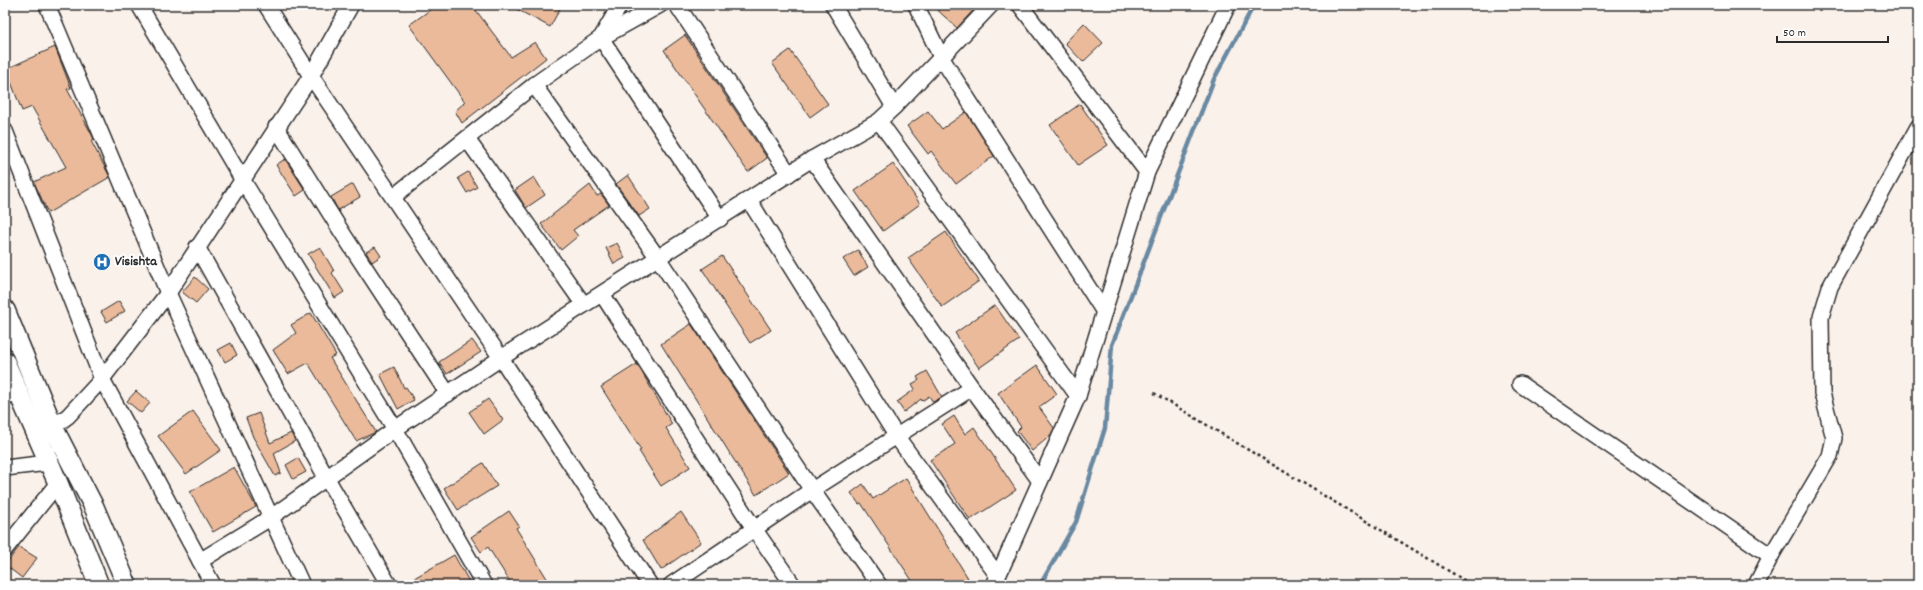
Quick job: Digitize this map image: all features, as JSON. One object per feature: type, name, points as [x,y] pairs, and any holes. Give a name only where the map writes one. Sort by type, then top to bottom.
[{"type":"main road","points":[[5,310],[53,427],[94,506],[127,585]]},
{"type":"main road","points":[[8,380],[58,483],[99,585]]},
{"type":"street","points":[[47,5],[168,293],[302,585]]},
{"type":"street","points":[[139,5],[242,179],[395,429],[484,585]]},
{"type":"street","points":[[266,5],[310,76],[502,358],[650,585]]},
{"type":"street","points":[[53,427],[68,416],[102,379],[168,293],[310,76],[351,5]]},
{"type":"street","points":[[601,38],[620,5]]},
{"type":"street","points":[[393,197],[534,85],[601,38],[660,5]]},
{"type":"street","points":[[677,5],[789,174]]},
{"type":"street","points":[[833,5],[894,107]]},
{"type":"street","points":[[916,5],[942,57],[1104,312]]},
{"type":"street","points":[[200,561],[270,518],[395,429],[502,358],[812,159],[879,121],[991,5]]},
{"type":"street","points":[[1020,5],[1147,172]]},
{"type":"street","points":[[996,580],[1078,396],[1147,172],[1228,5]]},
{"type":"street","points":[[601,38],[720,219]]},
{"type":"street","points":[[534,85],[658,258],[812,490],[879,585]]},
{"type":"street","points":[[879,121],[1078,396]]},
{"type":"street","points":[[276,127],[343,234],[448,394]]},
{"type":"street","points":[[1756,585],[1771,556],[1830,456],[1834,438],[1822,393],[1821,317],[1830,287],[1918,127]]},
{"type":"street","points":[[5,131],[102,379],[213,585]]},
{"type":"street","points":[[467,139],[584,305]]},
{"type":"street","points":[[812,159],[972,388],[1040,481]]},
{"type":"street","points":[[749,200],[897,437],[996,580]]},
{"type":"street","points":[[197,247],[326,477],[389,585]]},
{"type":"street","points":[[602,294],[754,530],[793,585]]},
{"type":"street","points":[[8,380],[28,365]]},
{"type":"street","points":[[1520,384],[1771,556]]},
{"type":"street","points":[[671,585],[812,490],[972,388]]},
{"type":"street","points":[[5,468],[48,463]]},
{"type":"street","points":[[5,549],[58,483]]},
{"type":"path","points":[[1154,393],[1472,585]]},
{"type":"building","points":[[437,5],[472,5],[511,57],[535,42],[546,58],[462,123],[455,111],[465,102],[409,25]]},
{"type":"building","points":[[509,5],[562,5],[550,27]]},
{"type":"building","points":[[932,5],[978,5],[957,28]]},
{"type":"building","points":[[1084,23],[1103,43],[1083,62],[1065,43]]},
{"type":"building","points":[[685,35],[767,158],[748,172],[664,50]]},
{"type":"building","points":[[55,47],[71,88],[67,89],[94,139],[91,141],[110,177],[48,213],[34,182],[66,167],[32,107],[22,111],[6,69]]},
{"type":"building","points":[[790,50],[828,104],[810,117],[772,63]]},
{"type":"building","points":[[1080,104],[1108,145],[1078,165],[1050,125]]},
{"type":"building","points":[[928,111],[942,129],[966,112],[994,156],[956,184],[931,151],[928,154],[907,126]]},
{"type":"building","points":[[285,159],[305,190],[296,196],[276,165]]},
{"type":"building","points":[[893,164],[920,204],[883,231],[855,191]]},
{"type":"building","points":[[468,172],[477,187],[467,193],[458,178]]},
{"type":"building","points":[[628,175],[650,209],[639,216],[616,184]]},
{"type":"building","points":[[534,177],[545,195],[526,208],[515,190]]},
{"type":"building","points":[[353,184],[360,197],[338,210],[331,197]]},
{"type":"building","points":[[590,185],[597,196],[601,194],[609,205],[573,230],[578,236],[561,250],[541,224]]},
{"type":"building","points":[[946,232],[979,281],[942,307],[908,258]]},
{"type":"building","points":[[617,243],[625,258],[614,264],[606,248]]},
{"type":"building","points":[[320,247],[334,271],[332,273],[344,292],[335,298],[308,254]]},
{"type":"building","points":[[375,247],[381,256],[372,262],[366,252]]},
{"type":"building","points":[[858,250],[868,267],[854,276],[843,259]]},
{"type":"building","points":[[722,256],[771,330],[750,343],[702,269]]},
{"type":"building","points":[[195,277],[208,289],[196,303],[182,292]]},
{"type":"building","points":[[119,301],[125,311],[107,322],[101,312]]},
{"type":"building","points":[[995,305],[1019,340],[979,368],[955,333]]},
{"type":"building","points":[[311,313],[336,355],[330,358],[376,432],[356,441],[308,363],[288,374],[273,350],[296,333],[291,325]]},
{"type":"building","points":[[691,324],[789,473],[756,495],[661,344]]},
{"type":"building","points":[[472,340],[481,352],[447,374],[439,362]]},
{"type":"building","points":[[231,343],[237,355],[225,362],[218,350]]},
{"type":"building","points":[[637,364],[672,424],[666,428],[690,467],[661,486],[639,451],[641,450],[601,387]]},
{"type":"building","points":[[1037,365],[1057,394],[1039,407],[1054,428],[1050,436],[1032,451],[1017,431],[1021,427],[998,393]]},
{"type":"building","points":[[394,367],[404,388],[406,387],[414,400],[398,409],[380,374]]},
{"type":"building","points":[[927,371],[942,397],[933,402],[929,396],[922,401],[921,399],[904,412],[897,402],[915,389],[912,384],[919,380],[917,377]]},
{"type":"building","points":[[136,391],[150,403],[141,413],[127,401]]},
{"type":"building","points":[[488,399],[503,420],[484,434],[469,412]]},
{"type":"building","points":[[193,411],[221,450],[186,474],[158,436]]},
{"type":"building","points":[[259,413],[270,443],[291,433],[295,441],[274,453],[281,473],[275,476],[253,437],[246,418]]},
{"type":"building","points":[[954,416],[965,434],[974,427],[1016,490],[970,520],[930,460],[955,444],[942,424]]},
{"type":"building","points":[[298,458],[306,472],[293,479],[286,465]]},
{"type":"building","points":[[483,463],[497,486],[458,510],[444,488]]},
{"type":"building","points":[[234,467],[256,507],[213,532],[190,492]]},
{"type":"building","points":[[906,478],[968,578],[957,585],[915,585],[861,503],[859,504],[851,493],[863,484],[873,499]]},
{"type":"building","points":[[509,511],[519,526],[516,528],[551,585],[512,585],[488,547],[481,552],[471,537]]},
{"type":"building","points":[[681,512],[701,542],[661,570],[643,540]]},
{"type":"building","points":[[19,547],[37,558],[22,578],[5,565]]},
{"type":"building","points":[[454,555],[471,585],[402,585]]},
{"type":"waterway","points":[[1040,585],[1076,522],[1105,428],[1112,345],[1214,79],[1254,5]]},
{"type":"place","name":"Visishta","points":[[102,262]]}]
